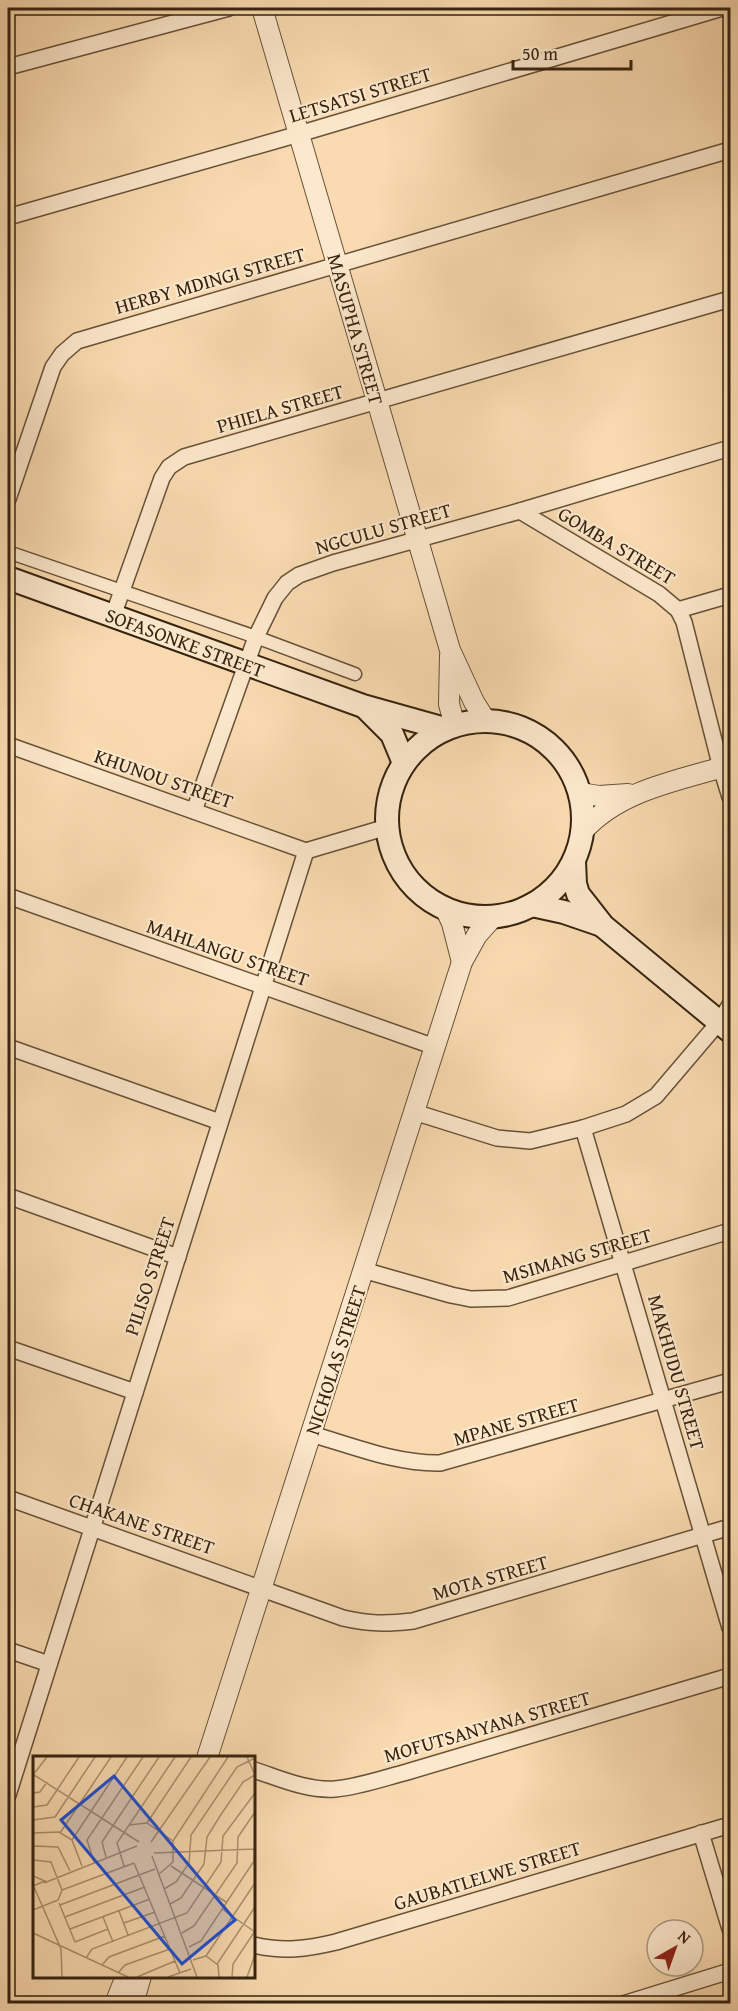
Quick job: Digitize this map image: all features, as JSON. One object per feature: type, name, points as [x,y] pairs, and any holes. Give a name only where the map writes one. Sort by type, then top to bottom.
[{"type":"main road","name":"SOFASONKE STREET","points":[[8,578],[363,706],[450,727]]},
{"type":"main road","name":"SOFASONKE STREET","points":[[363,706],[374,714],[392,734],[404,763]]},
{"type":"main road","name":"SOFASONKE STREET","points":[[486,721],[517,726],[545,741],[566,764],[580,793],[583,831],[574,861],[563,879],[549,894],[513,913],[493,917],[468,915],[445,908],[423,894],[405,875],[393,852],[387,827],[388,803],[395,779],[404,763],[424,742],[450,727],[486,721]]},
{"type":"main road","points":[[574,861],[578,894],[603,926],[727,1019]]},
{"type":"main road","points":[[532,905],[564,912],[603,926]]},
{"type":"street","points":[[8,67],[229,8]]},
{"type":"street","name":"MASUPHA STREET","points":[[262,8],[450,650],[486,721]]},
{"type":"street","name":"LETSATSI STREET","points":[[8,217],[299,134],[722,8]]},
{"type":"street","name":"HERBY MDINGI STREET","points":[[8,499],[53,367],[62,354],[77,341],[730,150]]},
{"type":"street","name":"PHIELA STREET","points":[[113,616],[162,478],[175,462],[184,457],[730,299]]},
{"type":"street","name":"NGCULU STREET","points":[[194,811],[256,637],[275,598],[286,583],[299,575],[333,563],[520,511],[730,448]]},
{"type":"street","name":"GOMBA STREET","points":[[520,511],[659,594],[678,610],[684,622],[726,766],[730,797]]},
{"type":"street","points":[[8,552],[256,637],[355,674]]},
{"type":"street","points":[[678,610],[730,595]]},
{"type":"street","name":"MASUPHA STREET","points":[[450,650],[450,727]]},
{"type":"street","name":"KHUNOU STREET","points":[[8,745],[306,851]]},
{"type":"street","points":[[583,831],[599,814],[639,793],[726,766]]},
{"type":"street","points":[[580,793],[599,796],[639,793]]},
{"type":"street","points":[[306,851],[387,827]]},
{"type":"street","name":"PILISO STREET","points":[[8,1795],[306,851]]},
{"type":"street","name":"MAHLANGU STREET","points":[[8,896],[435,1047]]},
{"type":"street","points":[[445,908],[452,923],[462,962]]},
{"type":"street","name":"NICHOLAS STREET","points":[[210,1756],[261,1587],[462,962],[477,935],[493,917]]},
{"type":"street","points":[[414,1112],[497,1138],[514,1141],[530,1141],[583,1128],[626,1114],[656,1096],[727,1019]]},
{"type":"street","points":[[8,1047],[220,1122]]},
{"type":"street","name":"MAKHUDU STREET","points":[[583,1128],[730,1628]]},
{"type":"street","points":[[8,1196],[178,1257]]},
{"type":"street","name":"MSIMANG STREET","points":[[363,1270],[471,1299],[508,1298],[730,1232]]},
{"type":"street","points":[[8,1348],[135,1392]]},
{"type":"street","name":"MPANE STREET","points":[[311,1434],[400,1460],[425,1464],[440,1463],[730,1381]]},
{"type":"street","name":"CHAKANE STREET","points":[[8,1498],[261,1587]]},
{"type":"street","name":"MOTA STREET","points":[[261,1587],[343,1618],[385,1624],[413,1621],[730,1527]]},
{"type":"street","points":[[8,1650],[49,1665]]},
{"type":"street","name":"MOFUTSANYANA STREET","points":[[255,1770],[318,1788],[334,1789],[358,1785],[730,1676]]},
{"type":"street","name":"GAUBATLELWE STREET","points":[[255,1945],[285,1950],[312,1948],[336,1942],[730,1825]]},
{"type":"street","points":[[701,1833],[730,1929]]},
{"type":"street","points":[[623,2004],[730,1971]]},
{"type":"street","points":[[115,2004],[126,1978]]},
{"type":"street","points":[[133,2004],[141,1978]]}]
